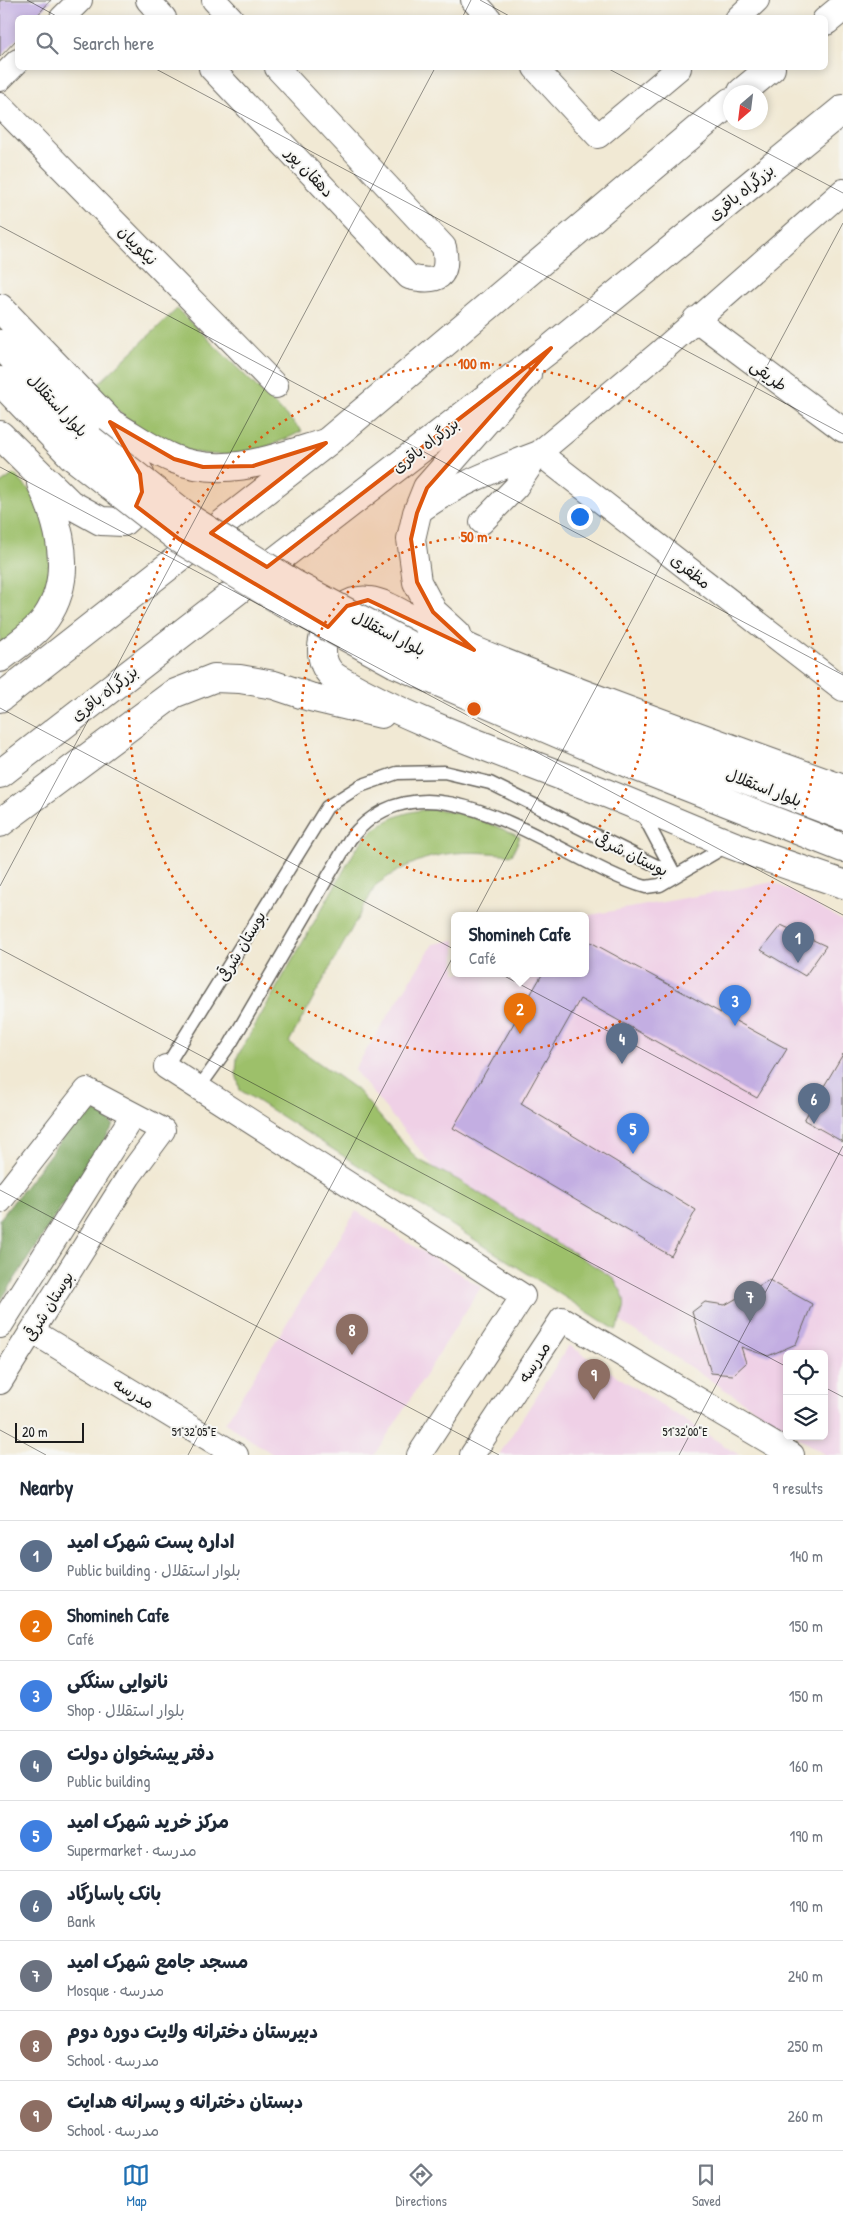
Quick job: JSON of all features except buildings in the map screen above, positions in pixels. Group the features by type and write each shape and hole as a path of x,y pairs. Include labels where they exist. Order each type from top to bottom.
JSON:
{"main road":[{"path":"828,20 843,7"},
{"path":"750,85 769,70"},
{"path":"0,698 326,443 723,108"},
{"name":"بزرگراه باقری","path":"0,774 551,348 843,109"},
{"path":"0,308 91,439 140,474 142,492 134,512 123,522 101,521 70,504 0,436"},
{"name":"بلوار استقلال","path":"0,344 91,439"},
{"path":"474,650 433,612 417,582 411,539 417,513 427,488 551,348"},
{"name":"بلوار استقلال","path":"0,381 91,439 192,520 403,655 627,763 843,848"},
{"path":"91,439 203,468 253,466 326,443"},
{"path":"0,658 33,632 46,618 57,595 63,566 60,532 53,509 36,471"},
{"path":"843,789 474,650 387,606 368,600 346,606 330,621 323,637 323,658 331,675 373,700 430,725 637,805 730,844 843,884"},
{"name":"بلوار استقلال","path":"403,655 643,741 843,816"},
{"path":"0,823 168,698 193,685 214,678 240,679 274,685 310,697 430,725"}],"street":[{"path":"65,15 80,0"},
{"path":"148,0 161,15"},
{"path":"214,0 227,15"},
{"path":"473,0 486,15"},
{"path":"0,79 15,64"},
{"name":"دهقان پور","path":"213,70 409,277 423,280 439,278 445,271 447,263 444,247 279,70"},
{"path":"537,70 598,136 677,70"},
{"name":"نیکوییان","path":"0,105 276,386"},
{"path":"482,522 516,487 540,453 658,354 843,192"},
{"name":"طریقی","path":"695,320 843,430"},
{"path":"417,513 436,499 477,477 540,453"},
{"name":"مظفری","path":"540,453 843,689"},
{"path":"166,1067 523,1296 419,1455"},
{"path":"0,1201 87,1090 133,1115"},
{"name":"بوستان شرقی","path":"0,1326 133,1115 163,1130 129,1176 0,1382"},
{"name":"مدرسه","path":"472,1455 562,1319 792,1455"},
{"name":"مدرسه","path":"32,1331 236,1455"}],"lane":[{"name":"بوستان شرقی","path":"166,1067 327,807 360,786 396,773 444,772 490,783 675,875 660,885 646,887 476,808 441,801 399,806 375,816 361,825 350,839 231,1043 198,1089"},
{"path":"637,805 675,875 730,844"}],"highlighted area":[{"path":"551,348 427,488 417,513 411,539 417,582 433,612 474,650 368,600 347,606 328,627 179,539 136,506 142,492 140,474 110,422 174,459 203,467 253,466 326,443 211,533 267,567"}],"shaded area":[{"path":"774,882 843,921 843,1455 825,1455 802,1440 828,1440 828,1350 783,1350 783,1427 492,1238 354,1070 433,944 451,941 451,977 589,977 589,915"},
{"path":"356,1211 481,1287 375,1455 274,1455 225,1423"},
{"path":"569,1345 739,1455 499,1455"}],"green space":[{"path":"177,309 302,431 279,442 257,449 236,454 215,455 194,452 174,446 153,436 122,414 95,387"},
{"path":"14,474 35,496 52,527 47,599 0,651 0,484"},
{"path":"432,809 467,815 520,837 512,855 473,852 440,855 409,865 376,885 289,1042 356,1089 417,1159 460,1181 612,1277 621,1291 624,1302 623,1314 616,1330 240,1090 236,1073 237,1057 356,849 371,832 389,820 409,812"},
{"path":"98,1112 114,1125 0,1302 0,1219 81,1114"}],"place":[{"name":"اداره پست شهرک امید","path":"798,963"},
{"name":"نانوایی سنگکی","path":"735,1026"},
{"name":"Shomineh Cafe","path":"520,1034"},
{"name":"دفتر پیشخوان دولت","path":"622,1064"},
{"name":"بانک پاسارگاد","path":"814,1124"},
{"name":"مرکز خرید شهرک امید","path":"633,1154"},
{"name":"مسجد جامع شهرک امید","path":"750,1322"},
{"name":"دبیرستان دخترانه ولایت دوره دوم","path":"352,1355"},
{"name":"دبستان دخترانه و پسرانه هدایت","path":"594,1400"}]}
